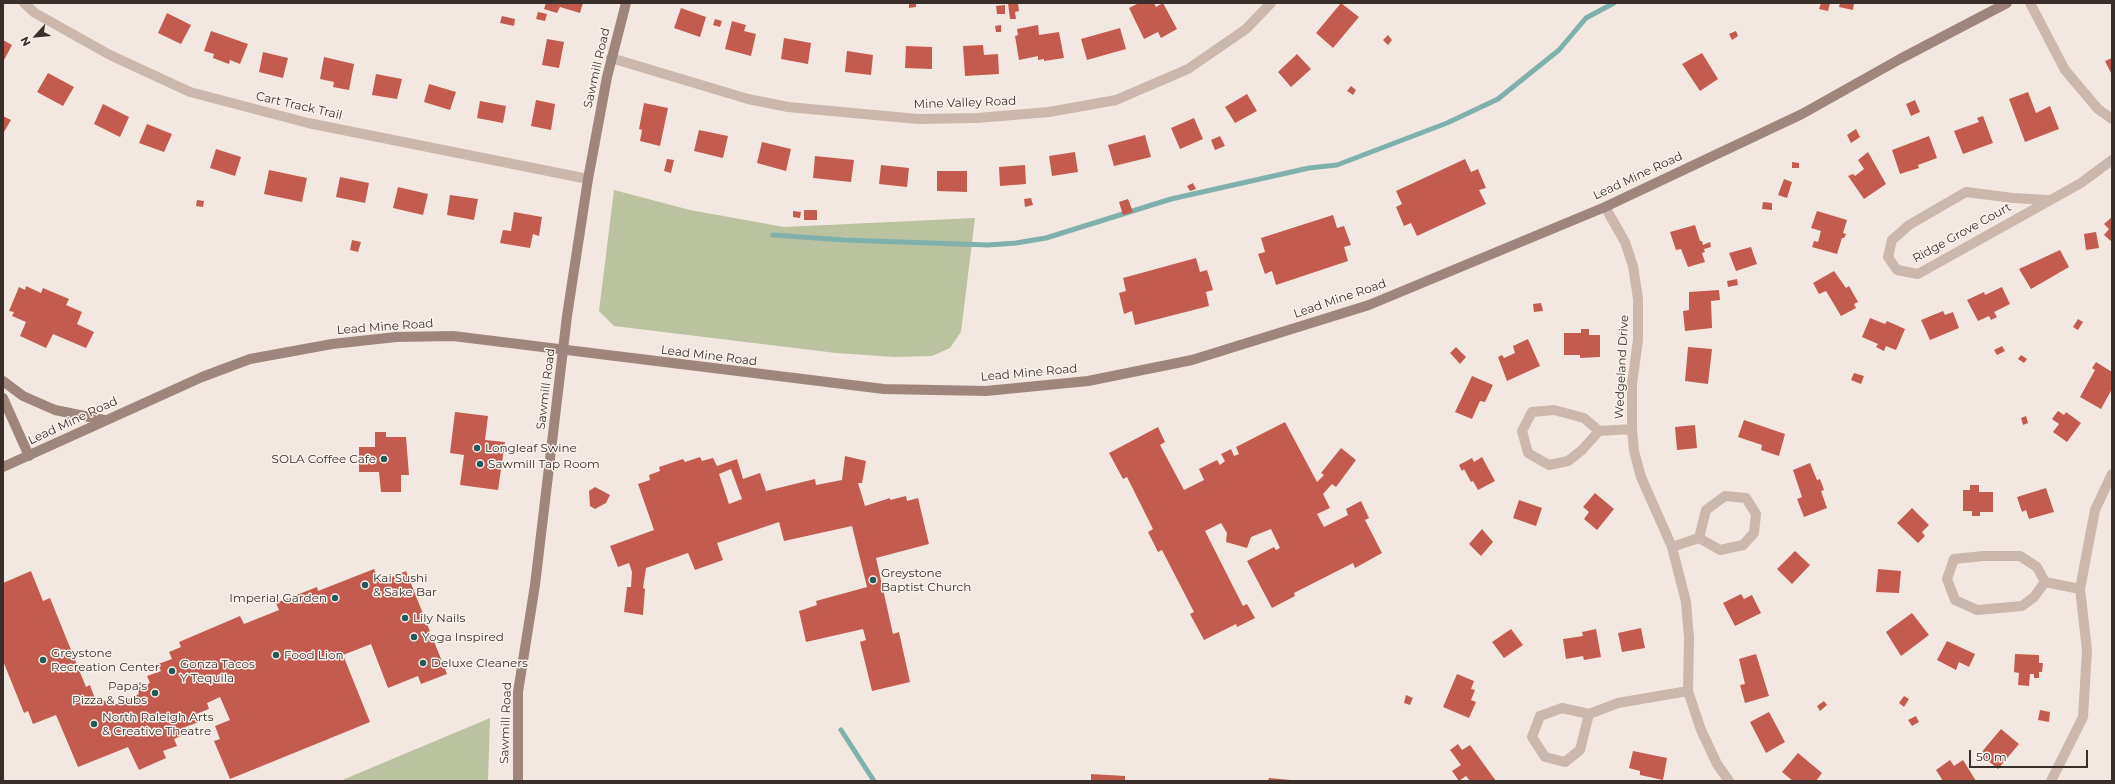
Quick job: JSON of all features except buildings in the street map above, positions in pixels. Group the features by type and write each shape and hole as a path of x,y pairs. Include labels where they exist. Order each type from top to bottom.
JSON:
{"main road":[{"name":"Sawmill Road","path":"518,781 518,692 535,584 564,349 588,179 611,58 626,3"},
{"name":"Lead Mine Road","path":"3,467 104,420 202,377 250,359 332,344 396,337 453,336 884,389 986,391 1088,381 1192,360 1369,305 1605,207 1802,114 2007,3"},
{"path":"3,381 23,396 55,410 104,420"},
{"path":"3,398 29,456"}],"street":[{"name":"Cart Track Trail","path":"24,3 35,13 110,55 190,92 308,123 588,179"},
{"name":"Mine Valley Road","path":"611,58 748,99 788,107 918,119 978,118 1049,112 1116,100 1188,69 1246,30 1271,3"},
{"path":"2030,3 2065,70 2098,109 2112,120"},
{"name":"Ridge Grove Court","path":"2047,200 2013,198 1966,192 1909,225 1892,240 1888,257 1897,270 1918,274 2047,200 2081,183 2112,160"},
{"name":"Wedgeland Drive","path":"1605,207 1625,242 1633,266 1638,299 1638,340 1632,384 1632,429 1634,451 1641,477 1672,547 1686,602 1689,638 1688,691 1701,730 1717,764 1729,781"},
{"path":"1600,431 1582,450 1568,461 1549,465 1528,454 1522,431 1532,412 1554,410 1584,418 1600,431 1632,429"},
{"path":"2051,781 2083,717 2087,650 2080,589 2096,510 2112,474"},
{"path":"1672,547 1699,538 1720,550 1743,545 1754,533 1756,514 1746,498 1725,496 1706,510 1699,538"},
{"path":"2046,582 2034,597 2022,606 1977,610 1956,600 1947,579 1954,559 1983,556 2020,556 2037,567 2046,582 2080,589"},
{"path":"1589,714 1580,750 1565,762 1545,757 1532,737 1540,716 1562,708 1589,714 1618,703 1688,691"}],"green space":[{"path":"614,190 690,210 784,227 975,218 961,332 950,348 932,356 894,357 836,353 614,326 599,311"},
{"path":"490,718 488,781 340,781"}],"waterway":[{"path":"773,235 844,240 988,245 1016,243 1046,238 1171,199 1309,168 1337,165 1447,123 1498,99 1559,50 1586,18 1614,3"},
{"path":"841,730 874,781"}],"place":[{"name":"Longleaf Swine","path":"477,448"},
{"name":"SOLA Coffee Cafe","path":"384,459"},
{"name":"Sawmill Tap Room","path":"480,464"},
{"name":"Greystone Baptist Church","path":"873,580"},
{"name":"Kai Sushi & Sake Bar","path":"365,585"},
{"name":"Imperial Garden","path":"335,598"},
{"name":"Lily Nails","path":"405,618"},
{"name":"Yoga Inspired","path":"414,637"},
{"name":"Food Lion","path":"276,655"},
{"name":"Greystone Recreation Center","path":"43,660"},
{"name":"Deluxe Cleaners","path":"423,663"},
{"name":"Gonza Tacos Y Tequila","path":"172,671"},
{"name":"Papa's Pizza & Subs","path":"155,693"},
{"name":"North Raleigh Arts & Creative Theatre","path":"94,724"}]}
